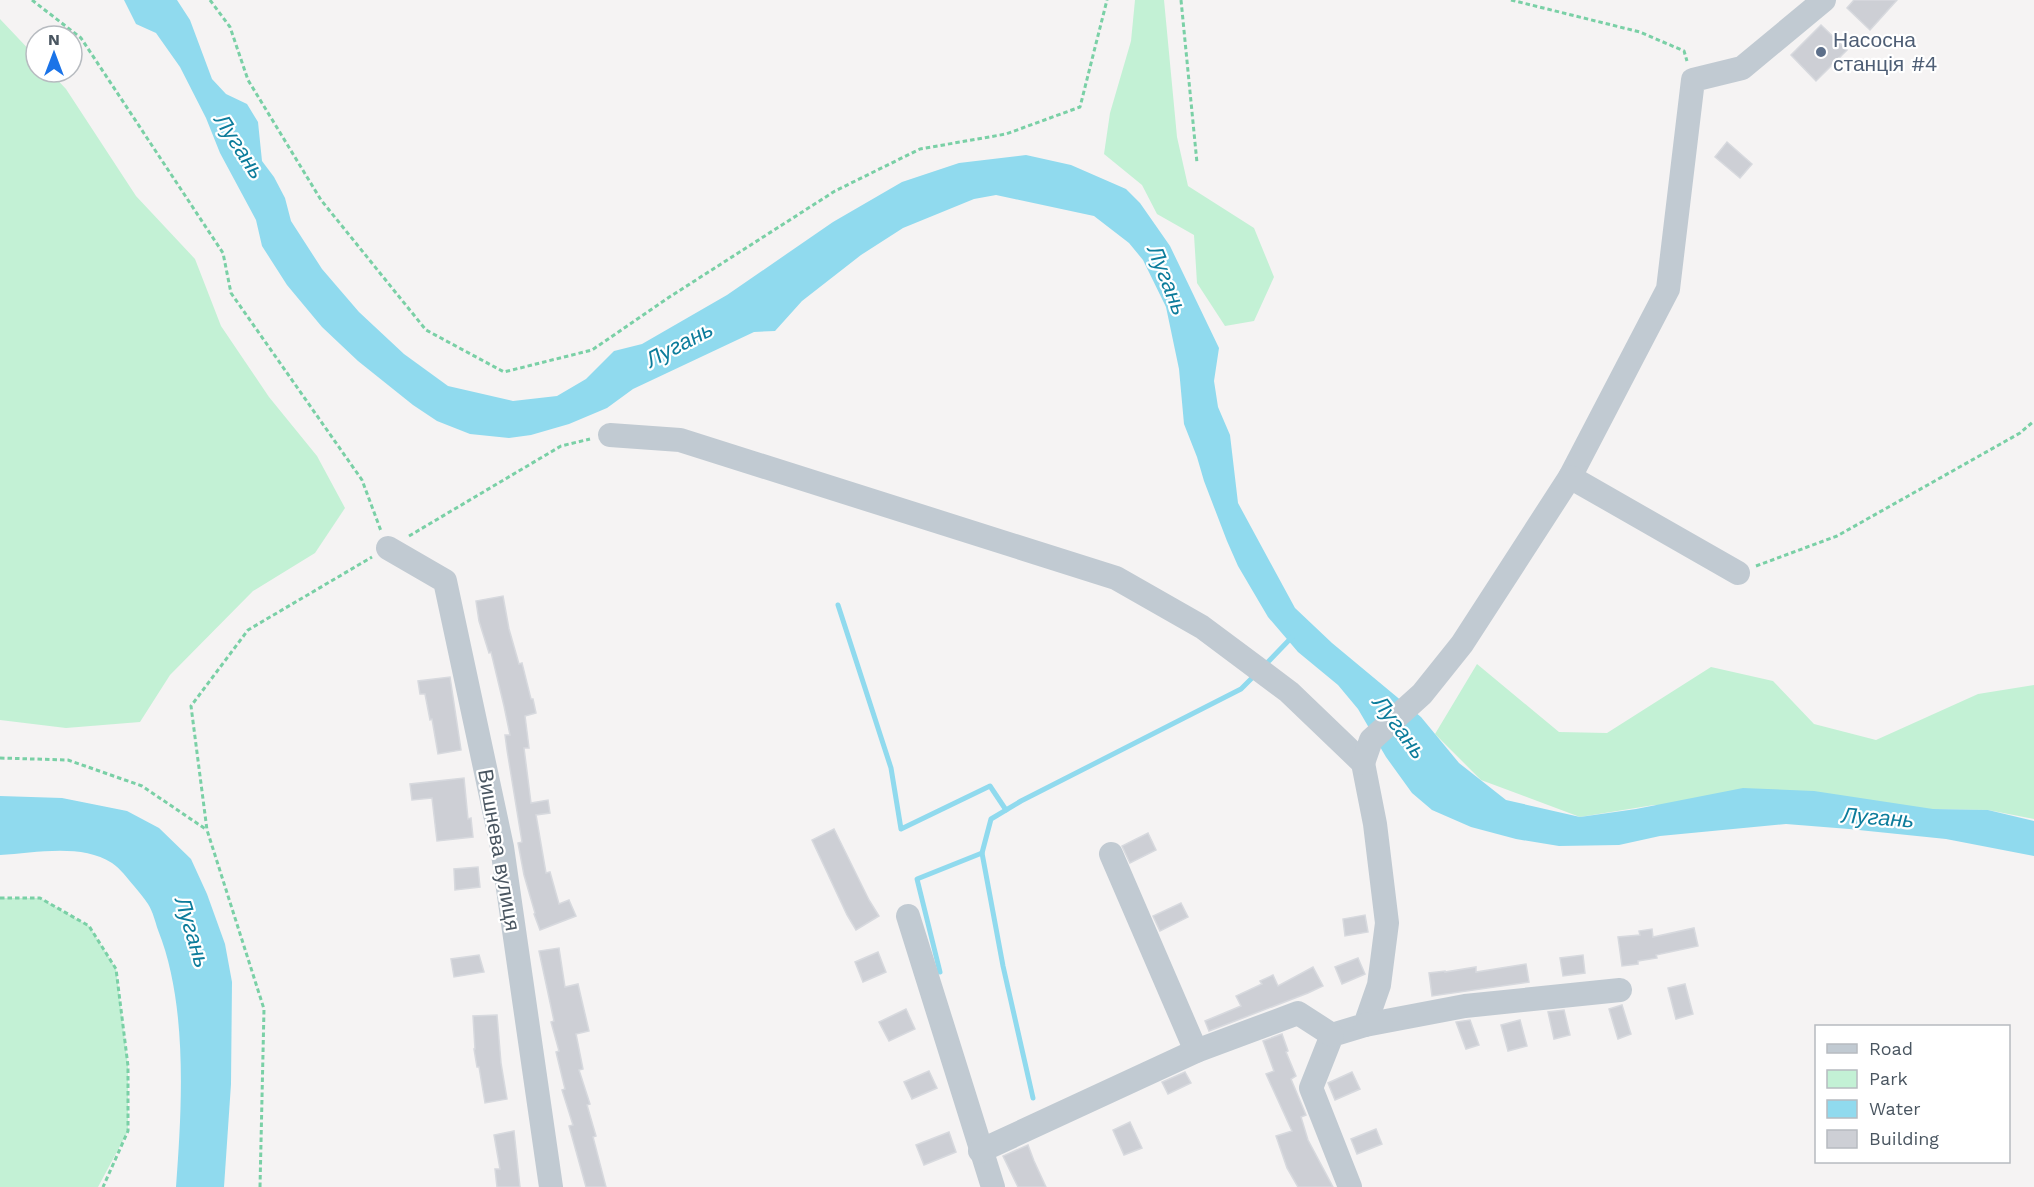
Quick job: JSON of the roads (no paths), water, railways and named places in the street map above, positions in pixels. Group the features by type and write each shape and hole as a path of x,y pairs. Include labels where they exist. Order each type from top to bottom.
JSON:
{"street":[{"path":"1365,1025 1379,985 1387,923 1376,824 1364,764 1371,740 1422,694 1462,644 1570,477 1668,289 1693,80 1742,68 1824,0"},
{"path":"610,435 680,440 1116,578 1202,627 1289,692 1364,764"},
{"path":"1570,477 1738,573"},
{"name":"Вишнева вулиця","path":"388,548 445,582 502,847 551,1187"},
{"path":"1111,854 1196,1051"},
{"path":"908,916 993,1187"},
{"path":"980,1151 1196,1051 1298,1013 1332,1035 1365,1025 1465,1006 1620,990"},
{"path":"1332,1035 1311,1088 1350,1187"}],"water":[{"name":"Лугань","path":"124,0 177,0 190,20 212,79 226,94 247,104 258,122 262,161 285,198 291,221 322,269 359,312 404,354 448,386 513,401 557,396 586,379 614,351 642,344 727,295 833,222 902,182 959,163 1026,155 1071,165 1126,189 1140,203 1170,246 1219,348 1214,381 1218,407 1230,435 1238,503 1295,608 1332,643 1421,717 1459,763 1506,800 1580,817 1636,809 1743,788 1814,791 1933,809 1988,810 2034,821 2034,856 1946,839 1786,824 1660,836 1619,845 1559,846 1516,839 1471,827 1432,810 1412,793 1386,757 1358,709 1338,685 1298,652 1268,617 1238,566 1184,424 1179,369 1166,307 1143,260 1129,243 1094,216 996,195 974,199 903,228 861,255 802,301 775,331 754,332 633,389 607,408 569,424 531,435 509,438 470,434 437,421 358,361 322,327 287,285 262,246 256,220 220,153 206,118 180,67 156,33 136,24"},
{"name":"Лугань","path":"0,796 62,798 127,811 159,828 191,859 207,894 225,944 232,982 231,1084 224,1187 176,1187 181,1090 178,1023 168,959 148,904 118,868 100,857 72,851 0,855"}],"waterway":[{"path":"838,605 891,768 901,829 990,786 1006,810"},
{"path":"1265,665 1292,637"},
{"path":"1033,1098 1003,966 982,853 991,819 1021,801 1241,689 1256,674"},
{"path":"940,972 917,879 982,853"}],"place":[{"name":"Насосна станція #4","path":"1821,52"}]}
